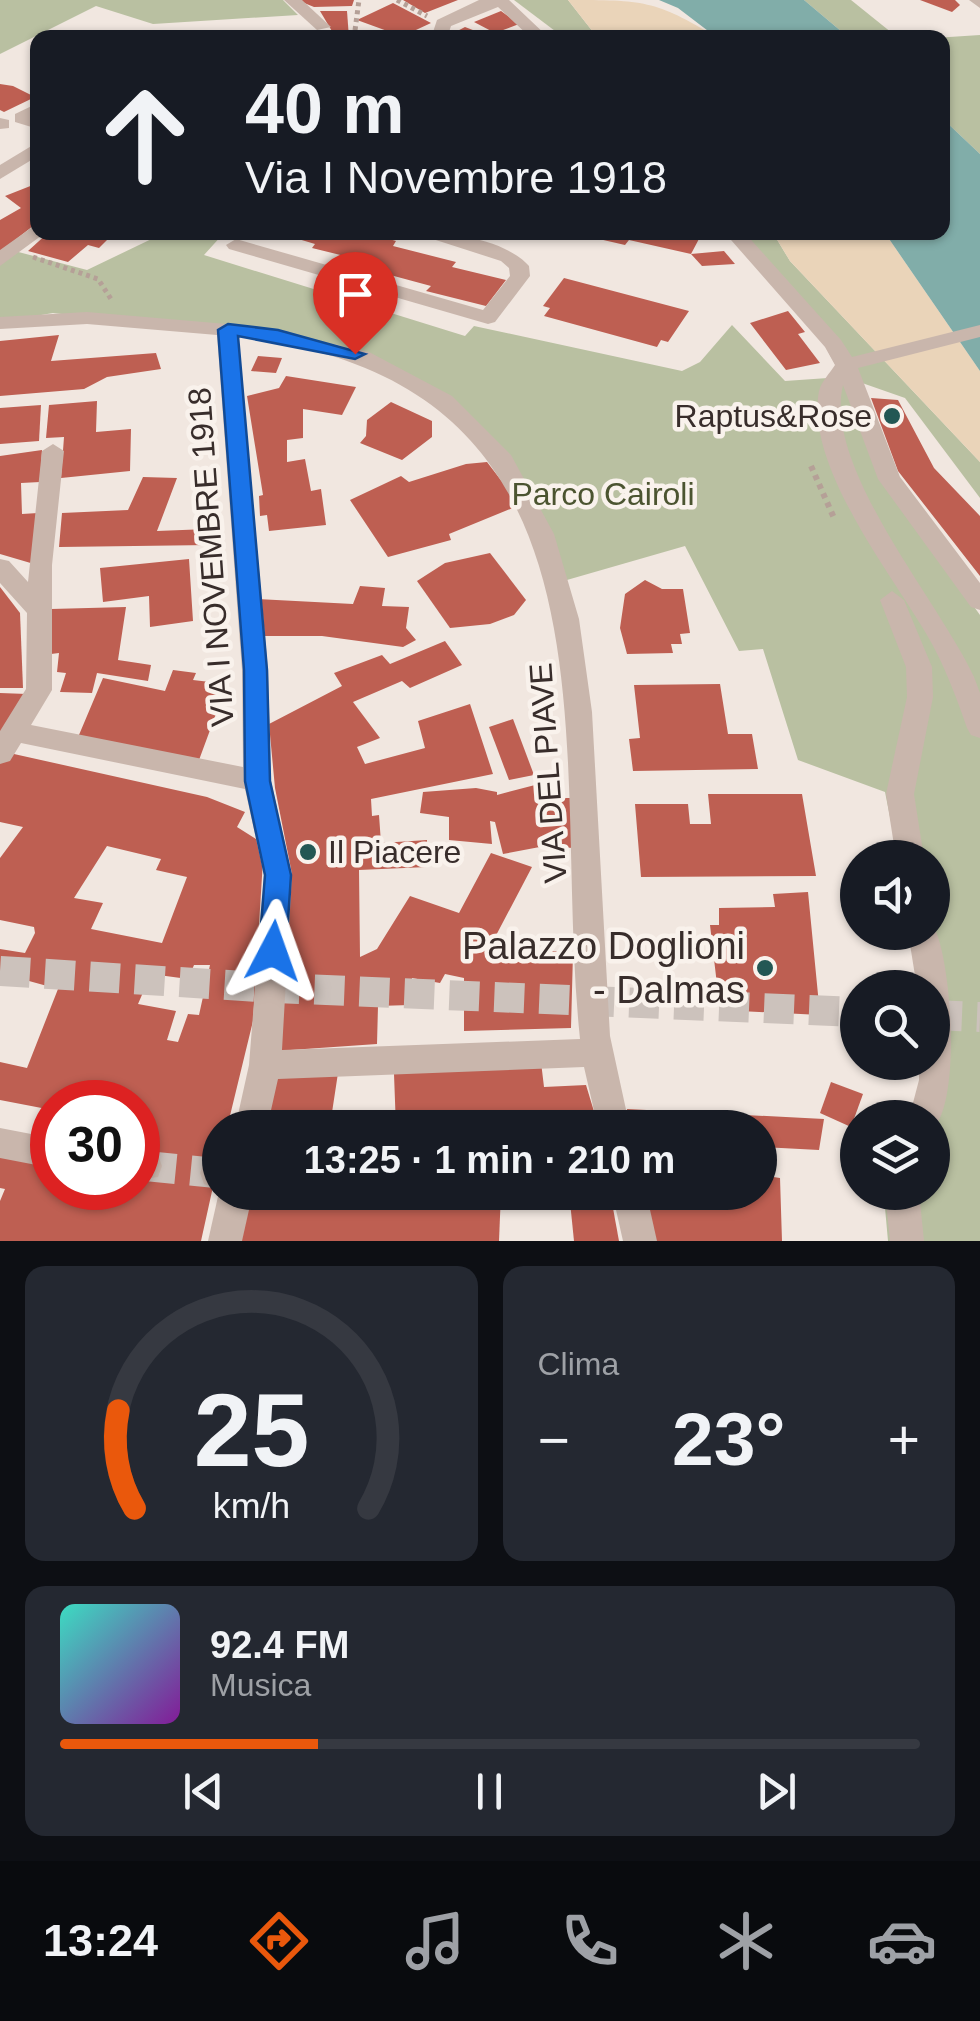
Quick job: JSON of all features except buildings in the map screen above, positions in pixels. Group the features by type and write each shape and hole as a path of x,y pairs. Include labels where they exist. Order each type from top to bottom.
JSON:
{"street":[{"path":"292,0 323,27"},
{"path":"442,30 488,2 502,2 533,30"},
{"path":"0,173 30,152"},
{"path":"5,255 30,235"},
{"path":"236,245 488,318 520,276 520,266 508,256 449,240"},
{"path":"740,240 851,363 889,479 980,600"},
{"name":"VIA DEL PIAVE","path":"0,323 27,319 228,330 320,344 421,383 452,404 498,452 532,507 555,563 581,694 597,1052 610,1110"},
{"name":"VIA I NOVEMBRE 1918","path":"228,330 255,670 257,781 278,875 265,1065 255,1110"},
{"path":"980,331 851,363 832,378 827,397 840,449 867,523 937,630 964,682 980,728"},
{"path":"54,450 40,565 40,690 8,743 257,781"},
{"path":"0,568 38,609"},
{"path":"892,600 919,667 920,697 900,794 907,840"},
{"path":"265,1065 597,1052"},
{"path":"0,1143 30,1149"},
{"path":"224,1210 225,1241"},
{"path":"633,1210 640,1241"},
{"path":"904,1210 907,1241"}],"path":[{"path":"355,30 358,0"},
{"path":"396,0 439,30"},
{"path":"5,255 98,278 113,304"}],"green space":[{"path":"0,0 283,0 298,15 153,24 96,6 48,30 30,30 30,39 0,54"},
{"path":"514,0 568,0 592,30 554,30"},
{"path":"804,0 851,0 888,30 840,30"},
{"path":"980,35 980,154 950,126 950,37"},
{"name":"Parco Cairoli","path":"149,240 218,240 204,255 465,336 474,326 682,371 700,362 732,325 785,381 842,377 818,333 743,240 777,240 790,261 980,462 980,498 905,398 845,377 895,497 980,615 980,1241 888,1241 885,1210 950,1210 950,1100 932,1100 932,1080 950,1080 950,970 932,970 932,950 950,950 950,840 895,840 885,792 798,760 763,649 739,651 685,546 553,584 523,478 454,399 338,345 53,313 0,322 0,256 7,249 87,270"}],"sand":[{"path":"568,0 647,5 703,30 592,30"},
{"path":"777,240 890,240 980,371 980,462 790,261"}],"water":[{"path":"659,0 804,0 840,30 707,30 678,8"},
{"path":"950,126 980,154 980,371 890,240 950,240"}],"tunnel":[{"path":"0,971 276,988 840,1011"},
{"path":"950,1016 980,1017"},
{"path":"160,1167 202,1172"}],"place":[{"name":"Raptus&Rose","path":"892,416"},
{"name":"Il Piacere","path":"308,852"},
{"name":"Palazzo Doglioni - Dalmas","path":"765,968"}],"route":[{"path":"273,951 278,875 257,781 255,670 228,330 278,335 355,354"}]}
